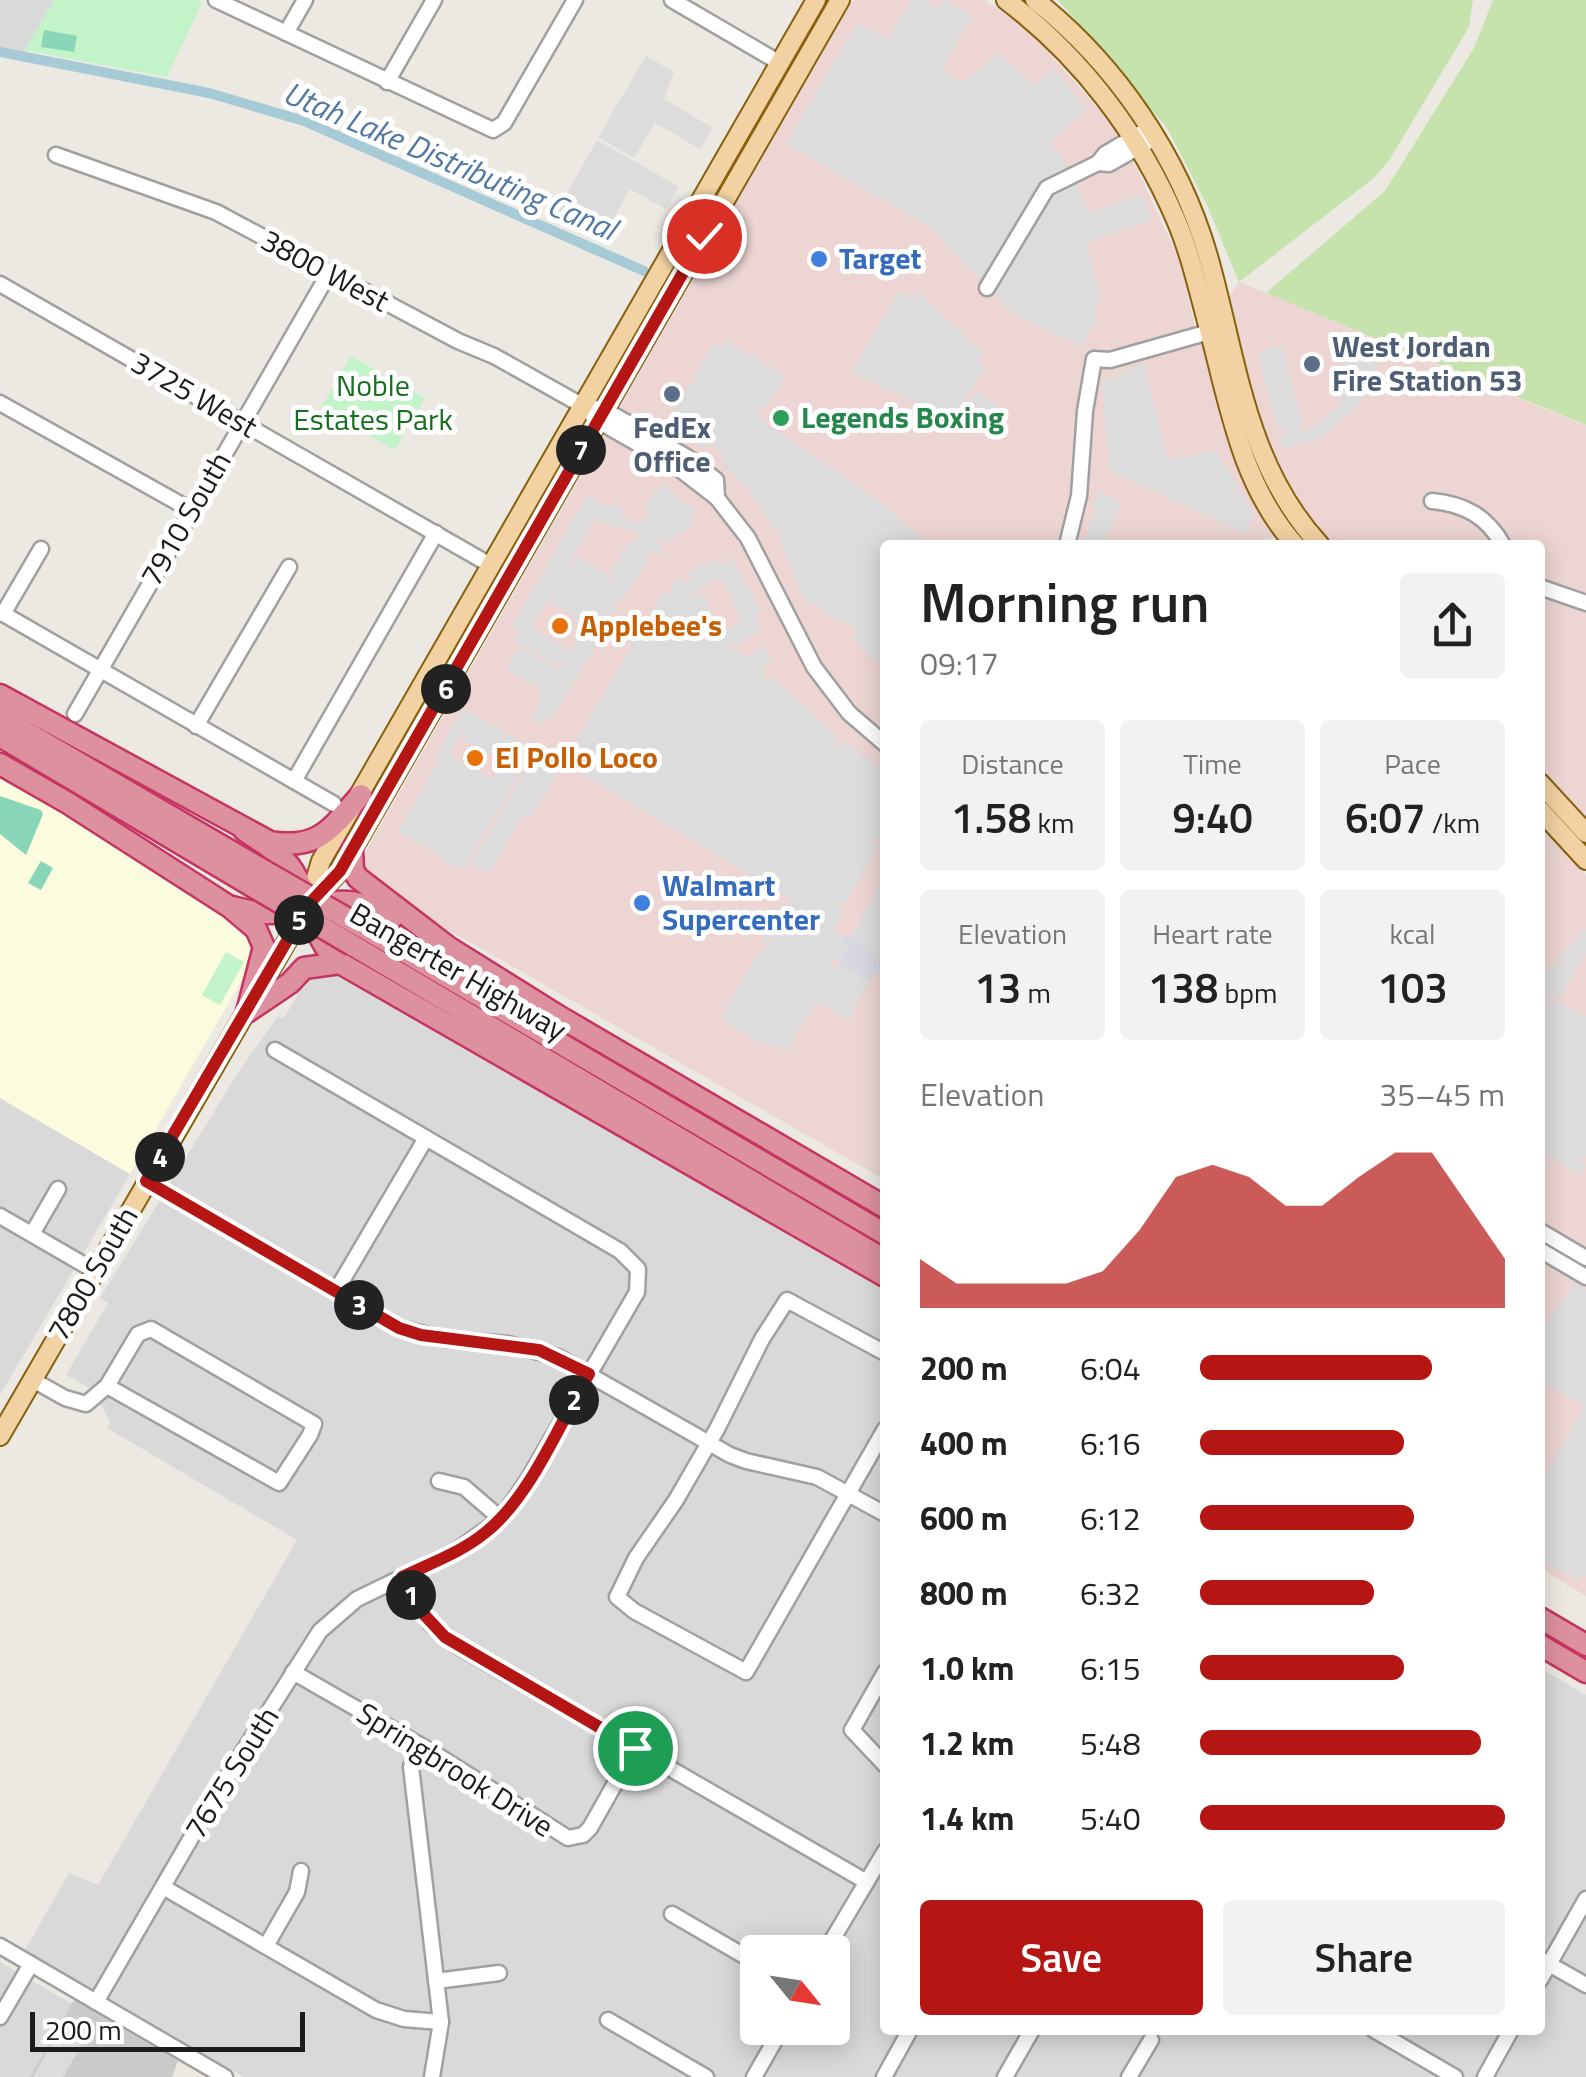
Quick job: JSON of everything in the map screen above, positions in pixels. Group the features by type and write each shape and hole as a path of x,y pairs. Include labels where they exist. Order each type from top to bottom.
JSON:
{"highway":[{"path":"0,695 270,842 294,846 325,835 361,795"},
{"name":"Bangerter Highway","path":"0,717 256,878 352,945 880,1257"},
{"name":"Bangerter Highway","path":"0,736 256,878"},
{"path":"0,764 230,907 256,930 264,947 246,1012"},
{"path":"244,830 286,861 296,874 320,941 352,945 880,1273"},
{"path":"352,850 353,870 358,878 448,947"},
{"path":"230,907 271,914 308,905 359,902 448,947 880,1204"},
{"path":"246,1012 304,968 352,945"},
{"name":"Bangerter Highway","path":"352,945 880,1231"},
{"path":"1545,1610 1586,1633"},
{"path":"1545,1621 1586,1645"},
{"path":"1545,1648 1586,1672"}],"main road":[{"name":"7800 South","path":"0,1436 308,905 322,861 816,0"},
{"name":"7800 South","path":"308,905 340,871 840,0"},
{"path":"1006,0 1080,65 1135,144 1176,218 1268,472 1291,511 1316,540"},
{"path":"1034,0 1091,53 1130,97 1181,186 1208,255 1216,330 1243,457 1266,506 1292,540"},
{"path":"676,284 676,261 697,225 699,217 695,213"},
{"path":"1545,788 1586,833"},
{"path":"1545,815 1586,860"}],"street":[{"path":"216,0 493,130 504,123 575,0"},
{"path":"286,33 306,0"},
{"path":"387,82 434,0"},
{"path":"672,0 780,63"},
{"path":"987,288 1043,192 1098,163 1105,154 1153,133"},
{"name":"3800 West","path":"56,155 216,212 602,415 674,464 718,498 748,538 814,667 850,713 880,740"},
{"name":"7910 South","path":"75,714 329,273"},
{"name":"3725 West","path":"0,284 492,566"},
{"path":"1068,540 1079,496 1084,412 1094,359 1110,360 1216,330"},
{"path":"0,402 190,510"},
{"path":"1432,501 1472,511 1499,540"},
{"path":"294,781 436,533"},
{"path":"40,549 2,613 334,804"},
{"path":"196,726 289,567"},
{"path":"1545,589 1586,603"},
{"path":"275,1050 426,1138 336,1292"},
{"name":"7675 South","path":"96,2002 313,1641 357,1598 456,1551 501,1519 530,1478 637,1292 638,1269 620,1251 426,1138"},
{"path":"146,1181 399,1328 421,1335 539,1350 746,1462 817,1477 880,1511"},
{"path":"32,1234 58,1189"},
{"path":"0,1216 95,1270"},
{"path":"1545,1234 1585,1254 1572,1268"},
{"path":"1545,1253 1586,1277"},
{"path":"880,1350 787,1300 762,1339 736,1396 676,1500 636,1558 617,1597 650,1620 746,1672 880,1437"},
{"path":"33,1380 78,1404 93,1401 107,1386 134,1338 151,1330 314,1424 279,1483 107,1386"},
{"path":"439,1481 464,1487 501,1519"},
{"path":"402,1577 418,1608 445,1637 866,1881"},
{"name":"Springbrook Drive","path":"293,1672 418,1744 562,1837 583,1836 590,1828 635,1748"},
{"path":"880,1681 852,1730 880,1760"},
{"path":"418,1744 412,1766 441,2022 432,2077"},
{"path":"834,1935 880,1860"},
{"path":"266,1946 297,1892 301,1871"},
{"path":"163,1887 376,2010 404,2019 441,2022"},
{"path":"1545,1960 1586,1899"},
{"path":"672,1914 740,1954"},
{"path":"0,1946 225,2077"},
{"path":"1545,1963 1586,1985"},
{"path":"0,2017 31,1964"},
{"path":"436,1981 499,1973"},
{"path":"608,2020 706,2077"},
{"path":"884,2077 907,2035"},
{"path":"1006,2077 1029,2035"},
{"path":"1383,2035 1455,2077"},
{"path":"1484,2077 1508,2035"},
{"path":"1129,2077 1151,2040"},
{"path":"754,2077 772,2045"}],"shaded area":[{"path":"0,0 54,0 23,55 0,50"},
{"path":"853,0 984,0 1023,24 1121,134 1182,266 1198,343 1239,282 1586,426 1586,820 1545,775 1545,540 1327,540 1315,527 1262,540 880,540 880,1177 386,894 358,865"},
{"path":"911,0 924,0 938,8 944,0 972,16 942,70 964,82 999,53 1035,86 1053,68 1087,110 1050,142 1067,165 1089,213 1143,194 1152,220 1086,243 1099,290 1095,323 1082,346 1011,313 930,227 786,144 857,23 888,39"},
{"path":"646,56 674,72 664,99 713,128 700,149 655,123 634,158 598,137"},
{"path":"597,140 679,187 666,209 630,189 602,237 557,211"},
{"path":"899,291 910,297 918,292 983,353 978,361 985,368 970,393 963,392 971,400 977,392 995,403 984,435 851,372"},
{"path":"1346,332 1367,342 1365,348 1378,352 1371,393 1364,392 1360,404 1322,437 1283,450 1279,438 1285,435 1285,429 1278,430 1258,353 1274,345 1276,349 1282,347 1303,425 1296,429 1301,432 1315,426 1342,403 1336,400 1341,367 1348,366 1335,359"},
{"path":"725,340 764,363 762,369 766,370 768,364 786,377 765,408 758,405 760,419 885,505 923,540 880,540 880,658 875,661 852,637 856,630 842,621 835,622 814,602 806,604 778,534 783,530 776,531 749,491 752,484 747,488 722,464 726,459 711,444 705,449 673,431 676,423 669,419 690,382 696,386 698,383 693,378 713,343 720,347"},
{"path":"1143,363 1168,460 1217,451 1254,514 1245,534 1109,470 1102,382"},
{"path":"663,482 679,499 696,509 689,529 667,544 663,543 664,537 659,539 662,547 653,555 645,555 649,561 621,601 615,599 619,604 612,615 605,615 611,620 551,720 545,717 540,724 530,719 542,690 506,670 519,646 558,669 555,676 563,663 560,660 557,665 515,641 519,633 512,626 587,495 609,508 613,504 625,511 622,517 639,525 651,512 645,508 655,488 661,491","holes":["595,518 615,528 622,525 635,532 641,541 635,538 628,545 609,572 615,576 608,583 610,576 577,557 574,564 571,561","553,597 550,603 583,622 586,616 589,619 571,651 532,628"]},
{"path":"1100,491 1122,503 1105,540 1084,540 1098,512 1092,508"},
{"path":"732,556 760,609 755,617 761,631 735,645 728,641 727,644 745,658 764,647 772,660 762,670 766,681 773,677 838,738 833,745 838,746 842,740 880,768 880,840 875,838 873,843 880,844 847,901 836,904 843,911 833,930 846,937 850,946 840,962 834,958 832,966 836,969 839,963 870,981 848,1019 816,1002 789,1048 758,1042 720,1019 767,945 761,941 784,902 790,905 792,900 564,763 570,752 578,754 572,748 663,592 670,595 672,584 681,578 684,582 692,580 687,574 690,571 713,560 726,564","holes":["717,578 722,579 740,618 737,624 720,632 716,629 722,625 701,594 695,598 693,594"]},
{"path":"463,708 515,738 513,744 518,741 533,751 464,869 445,863 441,856 398,832 439,760 436,755","holes":["463,730 461,738 497,759 503,753 492,772 497,778 489,778 452,757 451,750"]},
{"path":"534,756 543,756 560,767 531,817 523,814 490,872 477,869 471,864"},
{"path":"0,778 66,813 234,920 249,937 250,966 130,1174 0,1098"},
{"path":"1545,830 1586,875 1586,1596 1545,1571"},
{"path":"880,886 880,961 850,936 858,924 866,924 859,922"},
{"path":"1583,929 1586,953 1560,998 1554,995 1549,1003 1552,1006 1555,1000 1586,1016 1586,1156 1577,1158 1586,1164 1582,1176 1545,1154 1545,973 1551,963 1559,966 1556,957 1574,943"},
{"path":"850,936 880,961 880,974 876,971 870,981 839,963 849,946 844,939"},
{"path":"339,973 880,1284 880,2035 1545,2035 1545,1671 1586,1695 1586,2077 244,2077 25,1950 69,1873 98,1885 297,1540 107,1428 110,1421 91,1389 66,1375 108,1303 100,1298 237,1074 278,1016 284,1018 308,977"},
{"path":"0,1098 130,1174 0,1395"},
{"path":"1575,1283 1586,1290 1586,1577 1580,1575 1576,1580 1545,1562 1545,1475 1584,1406 1545,1384 1545,1327 1562,1299 1568,1301 1565,1298"},
{"path":"0,1962 72,2004 30,2077 0,2077"},
{"path":"74,2000 178,2061 172,2077 30,2077"},
{"path":"66,2019 89,2032 63,2077 33,2077"}],"green space":[{"path":"54,0 202,3 167,77 25,50"},
{"path":"1058,0 1473,0 1469,27 1390,159 1374,178 1239,282 1207,205 1167,128"},
{"path":"1493,0 1586,0 1586,425 1266,293 1385,191 1474,48"},
{"path":"44,30 77,36 74,52 41,47"},
{"name":"Noble Estates Park","path":"351,356 425,398 395,450 321,408"},
{"path":"0,796 43,814 26,855 0,834"},
{"path":"41,861 53,868 41,890 28,883"},
{"path":"226,952 244,962 220,1005 202,995"}],"waterway":[{"name":"Utah Lake Distributing Canal","path":"0,52 209,93 304,121 644,271"}],"place":[{"name":"Target","path":"819,259"},
{"name":"West Jordan Fire Station 53","path":"1312,364"},
{"name":"FedEx Office","path":"672,394"},
{"name":"Legends Boxing","path":"781,418"},
{"name":"Applebee's","path":"560,626"},
{"name":"El Pollo Loco","path":"475,758"},
{"name":"Walmart Supercenter","path":"642,903"}],"route":[{"path":"635,1748 445,1637 418,1608 402,1577 456,1551 501,1519 530,1478 589,1374 539,1350 445,1339 399,1328 146,1181 308,905 340,871 704,236"}]}
